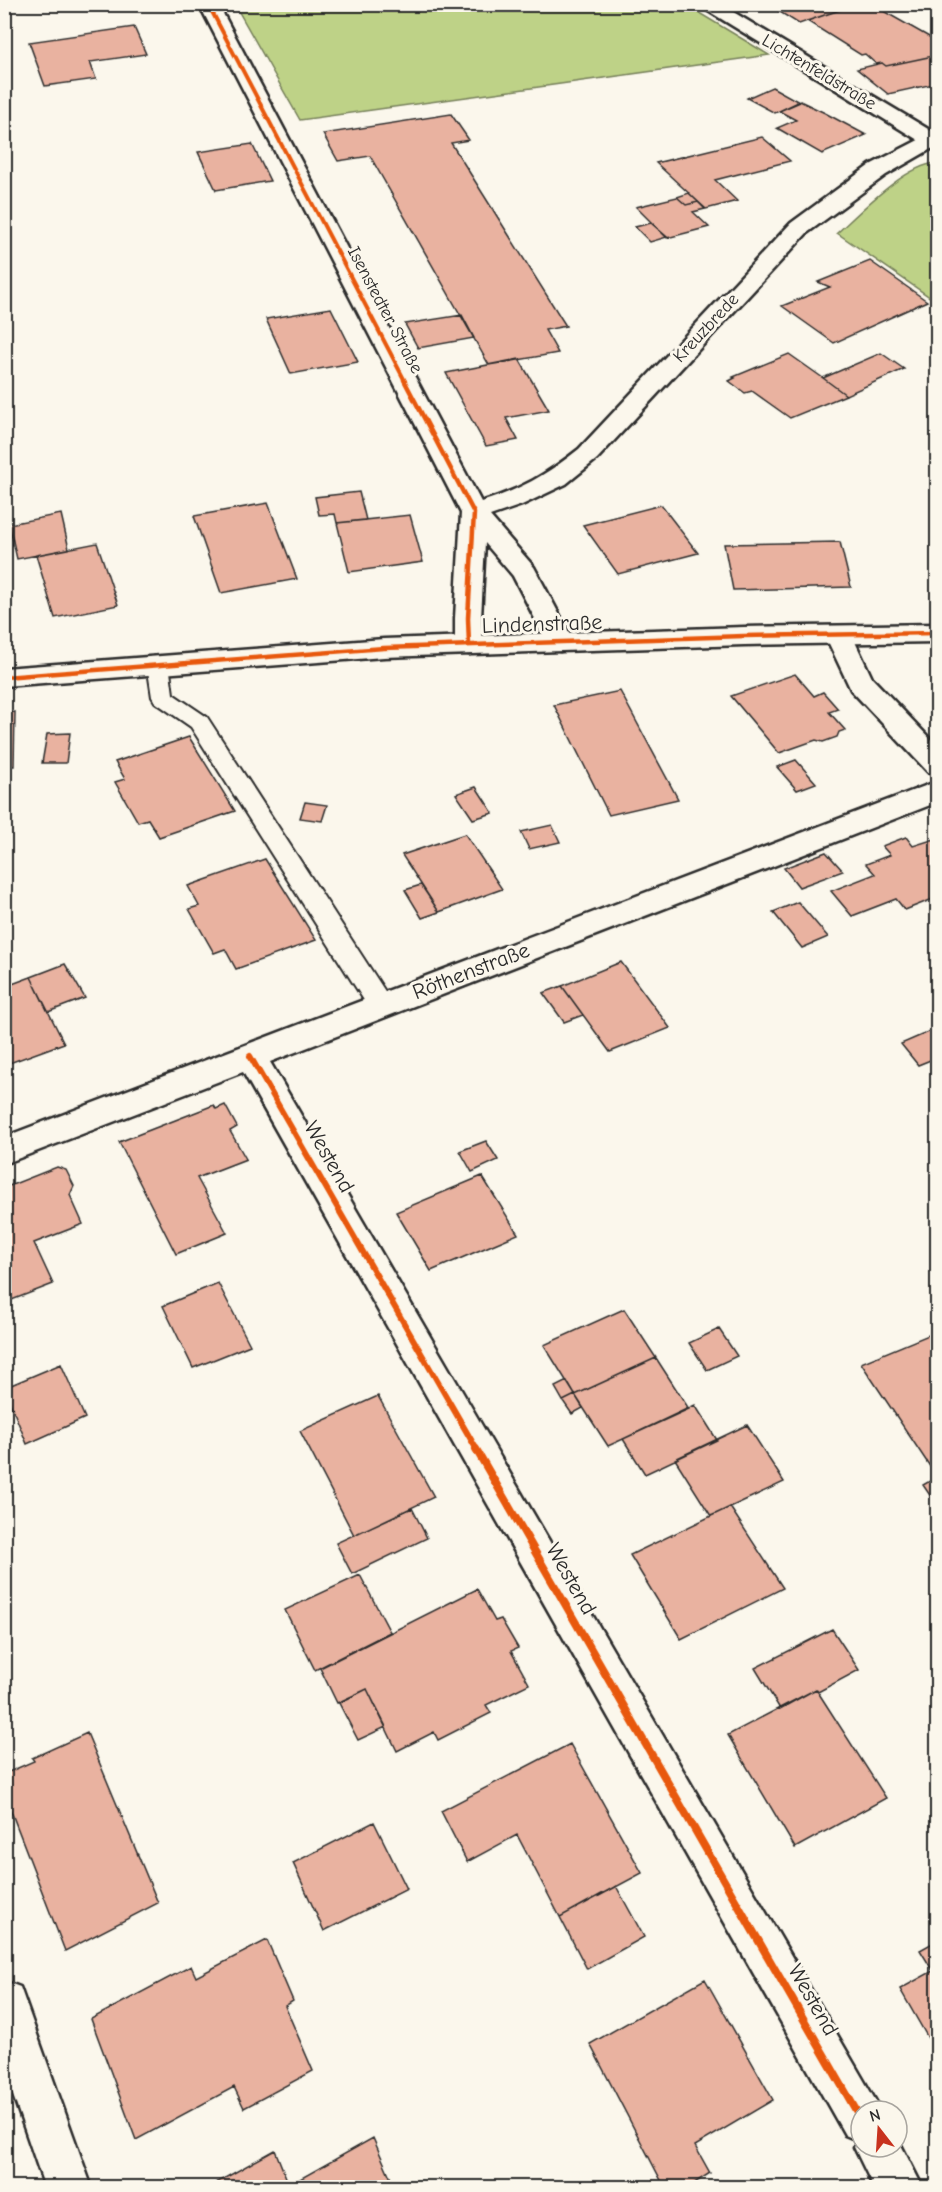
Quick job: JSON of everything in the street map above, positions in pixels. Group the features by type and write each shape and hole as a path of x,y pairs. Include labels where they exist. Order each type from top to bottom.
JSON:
{"street":[{"name":"Isenstedter Straße","path":"208,4 474,513 525,573 560,642"},
{"name":"Lichtenfeldstraße","path":"706,4 935,140"},
{"name":"Kreuzbrede","path":"474,513 513,500 557,479 588,454 799,228 878,170 935,140"},
{"name":"Isenstedter Straße","path":"469,645 474,513"},
{"name":"Lindenstraße","path":"4,677 158,664 469,645 938,633"},
{"path":"839,635 861,683 938,765"},
{"name":"Röthenstraße","path":"4,1151 938,791"},
{"name":"Westend","path":"250,1056 850,2099"},
{"path":"4,2003 69,2187"},
{"path":"884,2159 900,2187"}],"lane":[{"path":"158,664 163,696 199,722 381,1006"}],"green space":[{"path":"235,5 686,5 769,55 300,120"},
{"path":"938,163 937,302 837,233 898,180 924,166"}],"building":[{"path":"767,4 857,4 799,24"},
{"path":"857,4 871,4 938,42 938,55 886,66 882,63 876,64 865,54 861,55 807,21"},
{"path":"134,27 146,54 90,62 96,79 45,86 29,42"},
{"path":"938,55 938,83 888,94 857,69 882,63 886,66"},
{"path":"772,87 800,102 775,113 747,98"},
{"path":"800,101 866,135 822,154 777,128 796,120 779,111"},
{"path":"451,114 469,140 451,143 566,326 545,330 558,353 489,365 370,156 338,161 323,134"},
{"path":"762,137 790,161 715,180 737,201 706,209 656,163"},
{"path":"252,144 270,181 216,190 198,152"},
{"path":"689,193 698,202 686,205 677,197"},
{"path":"677,197 686,205 698,202 705,209 693,212 709,227 667,238 636,207"},
{"path":"651,223 667,237 650,242 635,227"},
{"path":"870,261 927,301 834,343 782,306 830,287 818,282"},
{"path":"331,308 358,362 291,374 266,319"},
{"path":"462,315 474,338 418,348 405,324"},
{"path":"881,353 904,369 846,395 823,378"},
{"path":"789,354 846,395 790,418 752,391 745,393 729,381 735,378 733,377"},
{"path":"519,359 549,410 506,418 518,440 486,446 446,373"},
{"path":"359,492 366,520 337,523 335,514 319,515 315,497"},
{"path":"268,503 297,579 221,593 194,516"},
{"path":"661,505 698,553 618,574 583,525"},
{"path":"61,514 69,549 17,559 9,524"},
{"path":"410,515 423,562 349,572 337,523"},
{"path":"840,542 851,587 733,590 724,544"},
{"path":"97,543 118,605 55,618 36,555"},
{"path":"795,674 814,696 823,692 838,709 829,712 845,730 839,732 837,737 823,742 816,740 779,753 731,696"},
{"path":"620,691 678,799 609,815 554,705"},
{"path":"15,712 14,766 4,766 4,713"},
{"path":"70,733 66,763 42,763 47,734"},
{"path":"189,737 235,811 159,837 148,819 138,822 115,782 125,779 115,762"},
{"path":"796,760 816,783 797,790 777,767"},
{"path":"476,787 493,813 473,819 456,794"},
{"path":"305,802 327,805 322,821 300,818"},
{"path":"552,825 560,842 529,849 521,832"},
{"path":"465,834 502,889 439,912 402,855"},
{"path":"906,837 913,846 938,838 938,897 905,910 896,899 852,916 831,891 875,874 866,864 890,855 882,846"},
{"path":"826,852 843,871 799,887 784,868"},
{"path":"265,859 316,940 236,969 225,949 214,953 189,909 199,906 188,886"},
{"path":"421,885 439,912 422,918 405,890"},
{"path":"798,902 828,937 802,948 773,912"},
{"path":"621,962 670,1028 610,1052 562,986"},
{"path":"65,964 85,998 48,1012 31,977"},
{"path":"31,977 64,1043 4,1065 4,987"},
{"path":"562,986 583,1015 564,1022 543,993"},
{"path":"938,1028 938,1057 918,1065 901,1044"},
{"path":"214,1105 216,1109 225,1105 237,1127 230,1131 246,1159 197,1178 227,1233 176,1254 119,1142"},
{"path":"486,1141 498,1160 472,1172 460,1151"},
{"path":"57,1167 66,1170 74,1186 70,1195 83,1224 34,1243 53,1284 4,1303 4,1188"},
{"path":"482,1176 518,1234 431,1271 396,1212"},
{"path":"218,1283 250,1345 193,1368 163,1306"},
{"path":"624,1309 656,1358 575,1395 544,1345"},
{"path":"719,1329 737,1356 707,1370 689,1343"},
{"path":"938,1331 938,1507 923,1485 937,1477 861,1363"},
{"path":"656,1358 689,1409 608,1446 575,1395"},
{"path":"61,1364 85,1418 27,1444 4,1388"},
{"path":"567,1381 575,1395 563,1401 555,1387"},
{"path":"575,1395 583,1408 572,1414 563,1401"},
{"path":"378,1396 434,1497 354,1535 300,1431"},
{"path":"695,1405 717,1440 645,1474 623,1439"},
{"path":"747,1425 784,1482 711,1516 675,1459"},
{"path":"730,1507 783,1588 681,1639 630,1555"},
{"path":"412,1508 427,1538 352,1574 336,1543"},
{"path":"360,1575 390,1632 315,1670 285,1610"},
{"path":"477,1589 495,1621 501,1619 518,1648 511,1651 529,1684 486,1705 491,1713 438,1740 434,1732 397,1751 367,1689 337,1703 320,1668"},
{"path":"832,1629 859,1670 818,1692 816,1689 780,1709 755,1668"},
{"path":"367,1689 386,1727 358,1740 339,1703"},
{"path":"816,1689 886,1798 795,1848 728,1735"},
{"path":"87,1733 158,1903 65,1951 4,1793 4,1774 34,1761 32,1758"},
{"path":"570,1744 642,1873 560,1917 517,1835 467,1862 441,1811"},
{"path":"374,1822 407,1889 324,1931 293,1863"},
{"path":"616,1886 644,1937 587,1969 560,1917"},
{"path":"267,1940 293,2001 285,2006 313,2071 244,2108 234,2087 136,2140 91,2019 191,1966 196,1977"},
{"path":"938,1940 938,2032 928,2038 900,1989 933,1971 920,1950"},
{"path":"705,1979 773,2100 695,2146 710,2173 687,2188 665,2188 590,2044"},
{"path":"373,2138 395,2188 286,2188 289,2185"},
{"path":"275,2150 289,2185 286,2188 207,2188"}],"cycle path":[{"path":"208,4 474,513 468,618 469,645"},
{"path":"4,677 384,648 744,636 938,633"},
{"path":"250,1056 850,2099"}]}
